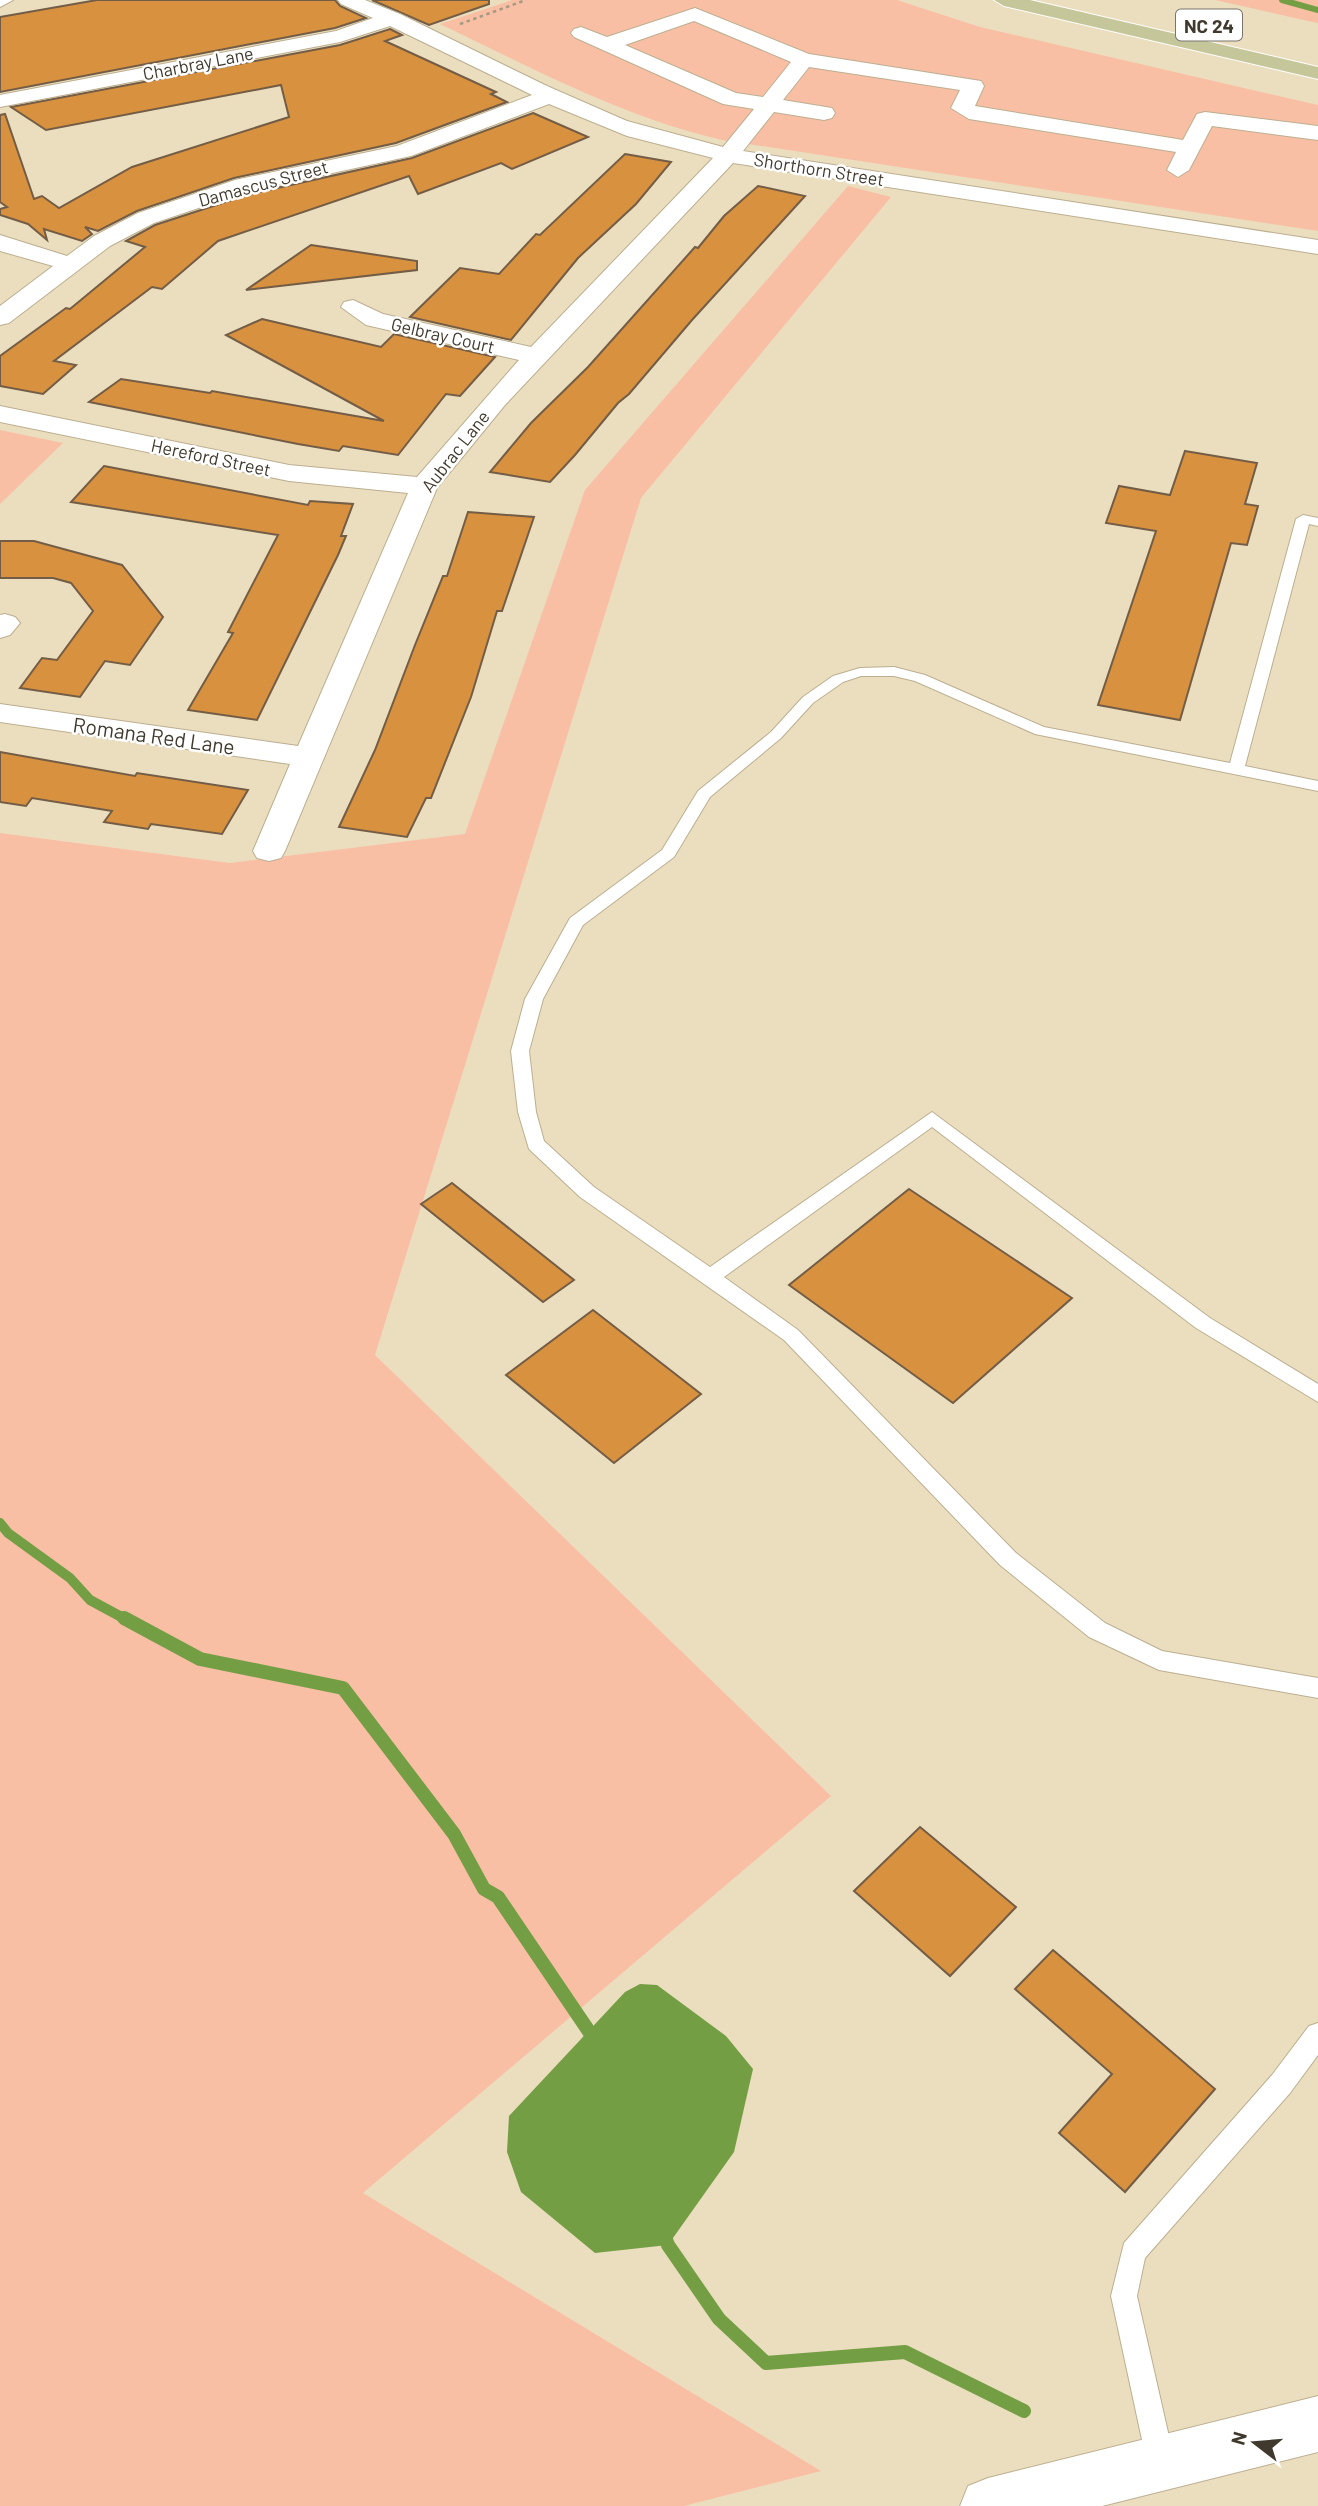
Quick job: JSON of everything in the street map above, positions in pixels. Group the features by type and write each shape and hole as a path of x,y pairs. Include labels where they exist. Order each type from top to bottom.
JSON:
{"main road":[{"name":"NC 24","path":"1004,0 1318,73"}],"street":[{"name":"Shorthorn Street","path":"348,0 393,18 550,96 650,137 727,155 1318,247"},
{"path":"607,44 695,15 804,60 973,86 962,108 969,112 1190,148"},
{"name":"Charbray Lane","path":"0,101 340,36 393,18"},
{"path":"581,33 731,99 824,113"},
{"name":"Aubrac Lane","path":"269,852 424,486 453,448 536,356 727,155 804,60"},
{"name":"Damascus Street","path":"0,318 102,241 156,214 243,186 403,151 550,96"},
{"path":"1178,170 1205,119 1318,133"},
{"path":"0,242 18,250 72,264"},
{"name":"Gelbray Court","path":"353,307 374,320 536,356"},
{"name":"Hereford Street","path":"0,414 289,473 424,486"},
{"name":"Romana Red Lane","path":"0,713 308,757"},
{"path":"988,2506 1318,2424"}],"lane":[{"path":"1236,769 1303,519 1318,522"},
{"path":"1318,786 1040,731 920,678 894,671 860,672 838,679 808,700 776,734 704,794 667,853 576,922 534,999 520,1051 527,1112 536,1143 587,1192 790,1335 1007,1559 1097,1630 1159,1660 1318,1688"},
{"path":"710,1277 932,1118 1203,1323 1318,1394"},
{"path":"1161,2464 1124,2296 1133,2252 1280,2084 1318,2035"}],"path":[{"path":"454,26 526,0"}],"shaded area":[{"path":"512,0 897,0 980,27 1318,105 1318,231 722,140 685,130 578,90 440,24"},
{"path":"1215,0 1318,0 1318,23 1317,23"},
{"path":"848,186 891,197 641,498 375,1355 831,1796 363,2193 821,2471 684,2506 0,2506 0,833 230,863 465,834 585,490"},
{"path":"0,430 63,443 0,504"},
{"path":"640,1984 657,1985 726,2036 753,2069 734,2152 668,2245 595,2253 521,2192 507,2152 509,2116 625,1992"}],"building":[{"path":"97,0 335,0 340,6 366,18 335,28 0,92 0,17"},
{"path":"372,0 489,0 489,4 429,25"},
{"path":"390,29 402,35 385,41 496,92 491,94 507,102 396,143 234,178 137,211 98,231 85,227 92,234 82,241 44,229 47,240 28,224 0,215 0,209 7,207 0,202 0,115 5,114 34,199 42,196 59,208 132,167 289,117 281,85 46,130 11,107 340,45"},
{"path":"533,113 588,137 512,169 501,163 418,194 409,176 218,241 162,289 152,287 54,361 76,365 43,394 0,386 0,356 66,308 70,309 145,247 126,241 155,225 250,194 412,158"},
{"path":"625,154 671,162 636,204 578,258 511,340 410,317 460,268 499,274 536,234 540,235"},
{"path":"758,186 805,196 550,482 490,472 531,423 588,367 724,216"},
{"path":"311,245 417,261 417,270 246,290"},
{"path":"262,319 381,347 394,334 495,357 460,396 446,394 398,455 343,446 339,451 298,444 89,402 121,379 210,393 212,391 384,421 226,335"},
{"path":"1185,451 1257,463 1245,504 1258,506 1247,545 1231,543 1180,720 1098,705 1156,531 1106,523 1119,486 1170,495"},
{"path":"104,466 308,505 310,501 353,504 341,536 346,536 338,555 257,720 188,710 233,633 228,632 278,535 71,502"},
{"path":"468,512 534,517 502,611 497,611 471,697 431,798 426,798 407,837 339,827 375,750 443,576 447,576"},
{"path":"0,541 34,541 122,565 163,617 130,665 105,661 80,697 20,688 42,658 57,660 93,611 71,583 53,578 0,578"},
{"path":"0,752 135,776 137,773 248,790 222,834 151,824 148,829 104,822 112,811 32,798 26,806 0,802"},
{"path":"452,1183 574,1280 543,1302 421,1204"},
{"path":"909,1189 1072,1298 953,1403 789,1285"},
{"path":"593,1310 701,1394 614,1463 506,1375"},
{"path":"920,1827 1016,1907 950,1976 854,1891"},
{"path":"1053,1950 1215,2089 1125,2192 1059,2133 1112,2074 1015,1989"}],"waterway":[{"path":"1282,0 1318,10"},
{"path":"0,1523 8,1533 70,1578 90,1600 127,1620"},
{"path":"124,1618 200,1659 343,1688 454,1834 484,1889 498,1897 590,2033 595,2046"},
{"path":"663,2232 668,2245 719,2319 766,2363 905,2352 1024,2411"}]}
